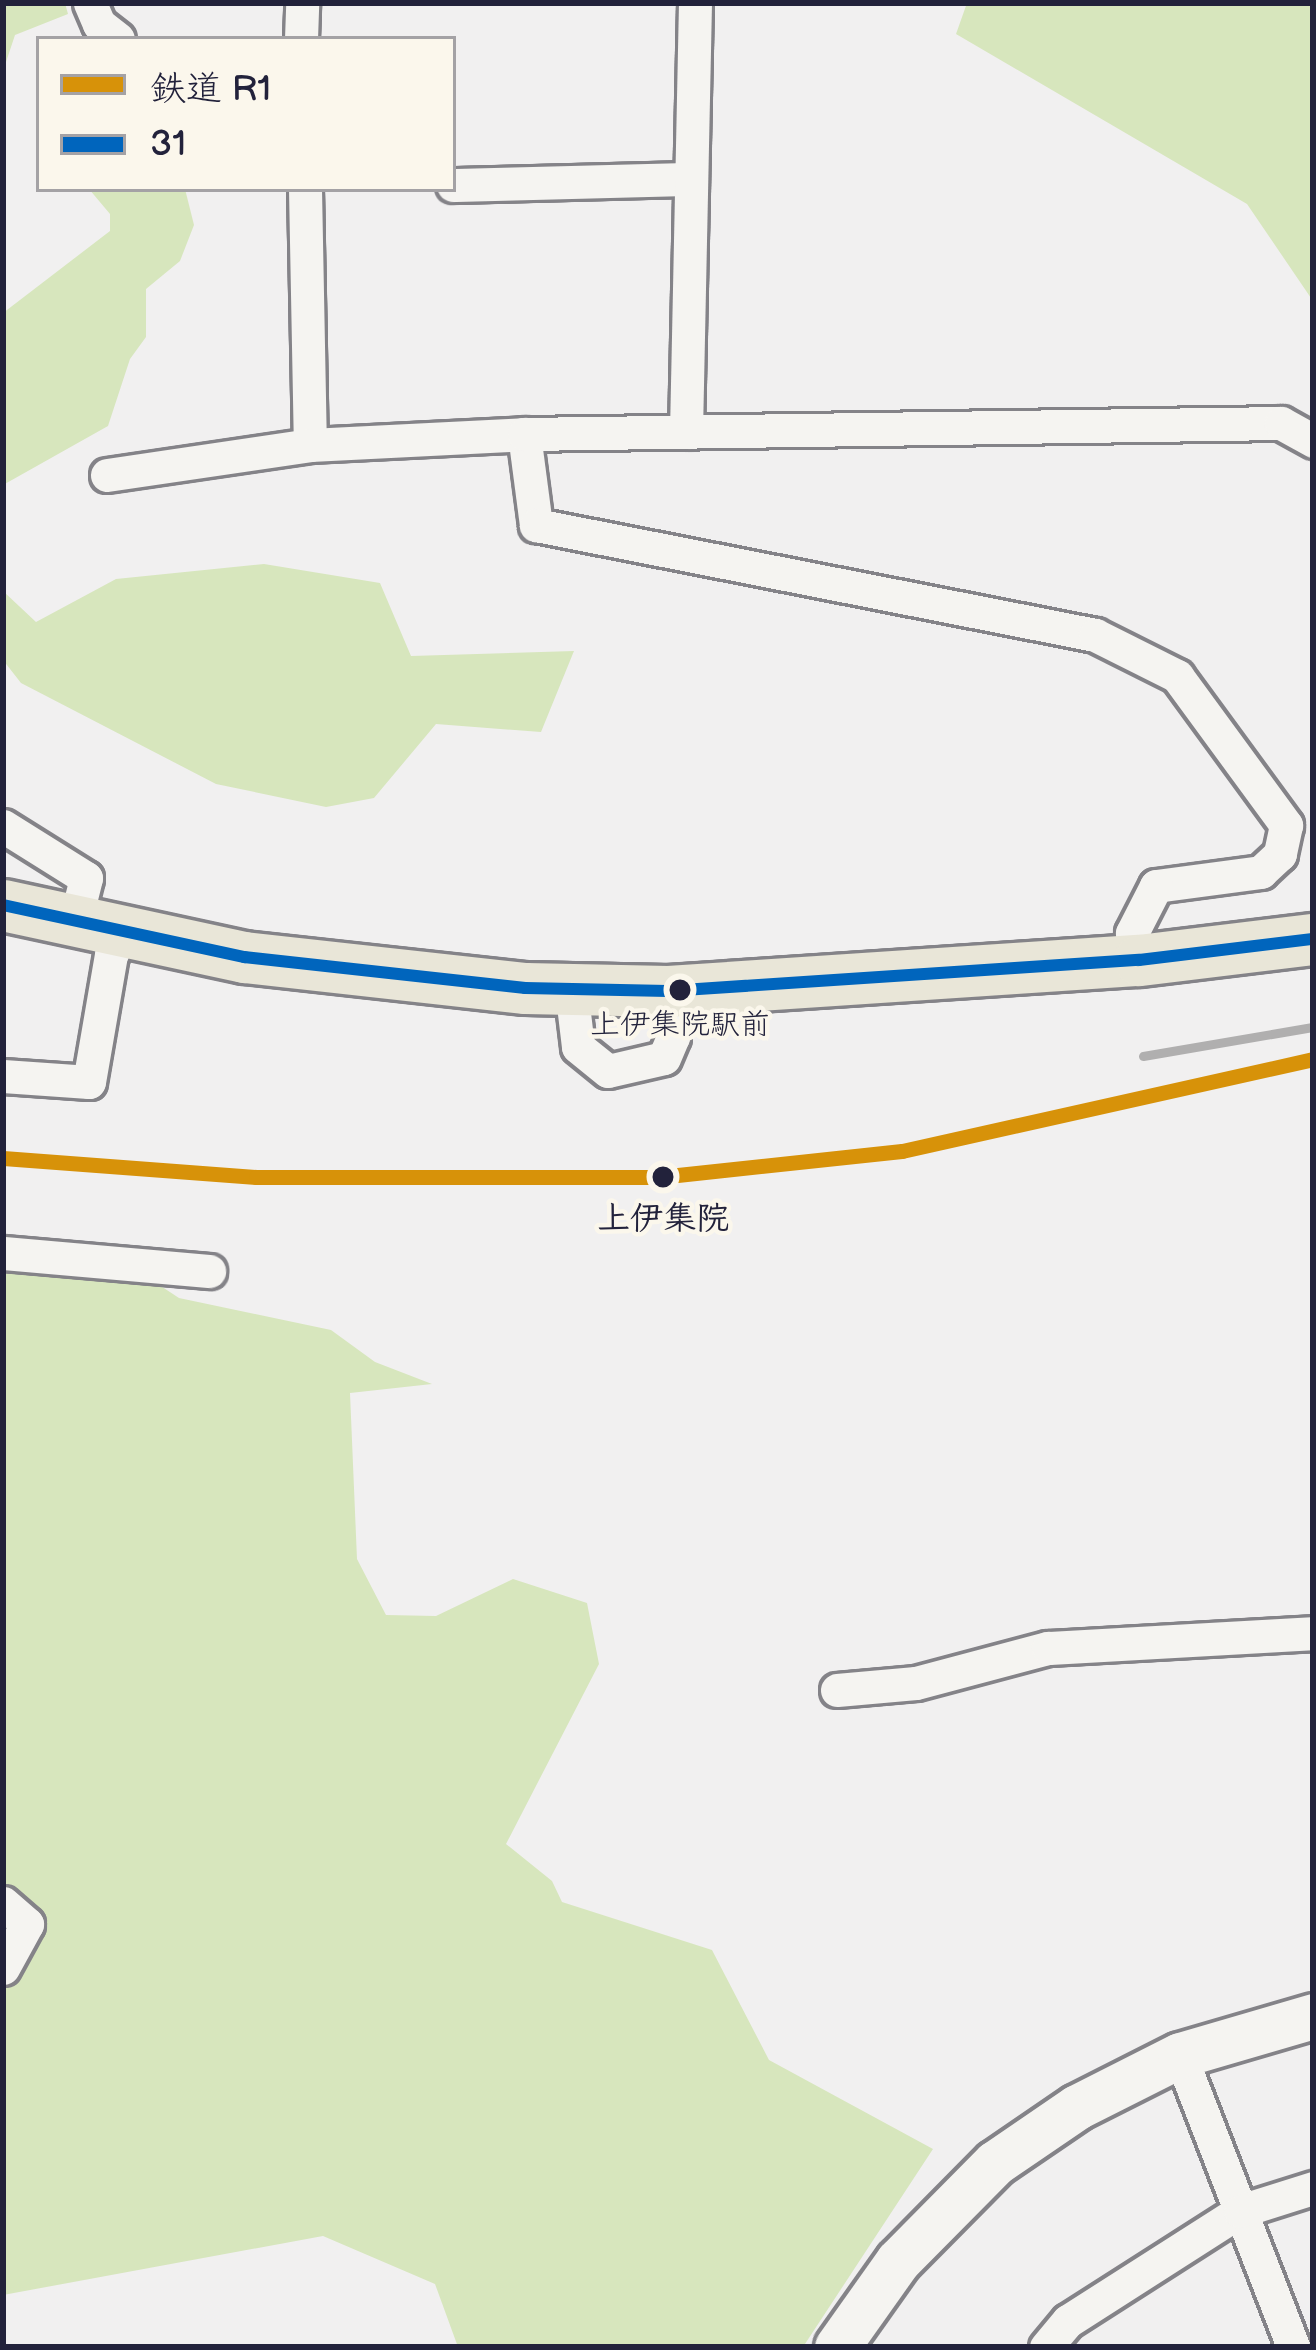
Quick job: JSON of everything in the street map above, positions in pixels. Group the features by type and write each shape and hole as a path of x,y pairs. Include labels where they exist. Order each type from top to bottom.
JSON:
{"main road":[{"path":"3,905 244,957 571,988 668,991 1139,960 1313,939"}],"street":[{"path":"90,3 98,24 114,36"},
{"path":"301,36 302,3"},
{"path":"686,432 695,3"},
{"path":"456,185 688,178"},
{"path":"305,192 310,445"},
{"path":"107,475 310,445 524,434 1281,423 1313,441"},
{"path":"524,434 536,525 1094,635 1177,676 1286,825 1280,854 1261,872 1156,886 1132,933 1139,960"},
{"path":"3,826 86,878 111,955 89,1082 3,1076"},
{"path":"571,988 578,1047 608,1071 664,1058 673,1036 668,991"},
{"path":"3,1253 209,1271"},
{"path":"837,1690 916,1683 1048,1648 1313,1633"},
{"path":"3,1903 27,1924 3,1968"},
{"path":"837,2347 898,2261 995,2163 1077,2108 1180,2055 1313,2015"},
{"path":"1180,2055 1293,2347"},
{"path":"1046,2347 1068,2321 1240,2211 1313,2188"}],"green space":[{"path":"3,3 65,3 68,14 15,35 3,71"},
{"path":"967,3 1313,3 1313,301 1247,204 956,34"},
{"path":"92,192 186,192 194,225 180,261 146,289 146,337 130,359 108,426 3,485 3,313 110,231 110,214"},
{"path":"264,564 380,583 411,656 574,651 541,732 436,724 374,798 326,807 216,784 21,683 3,660 3,591 36,622 116,579"},
{"path":"3,1266 144,1275 179,1298 331,1330 375,1362 432,1384 350,1393 357,1559 386,1615 436,1616 513,1579 587,1603 599,1664 506,1844 552,1881 562,1902 712,1950 769,2060 933,2149 803,2347 458,2347 435,2284 323,2236 3,2295"}],"railway":[{"path":"1143,1056 1313,1027"}],"rail line":[{"name":"R1","path":"3,1158 256,1177 659,1177 902,1151 1313,1059"}],"transit line":[{"name":"31","path":"3,905 244,957 525,988 668,991 1139,960 1313,939"}],"place":[{"name":"上伊集院駅前","path":"680,990"},
{"name":"上伊集院","path":"663,1177"}]}
